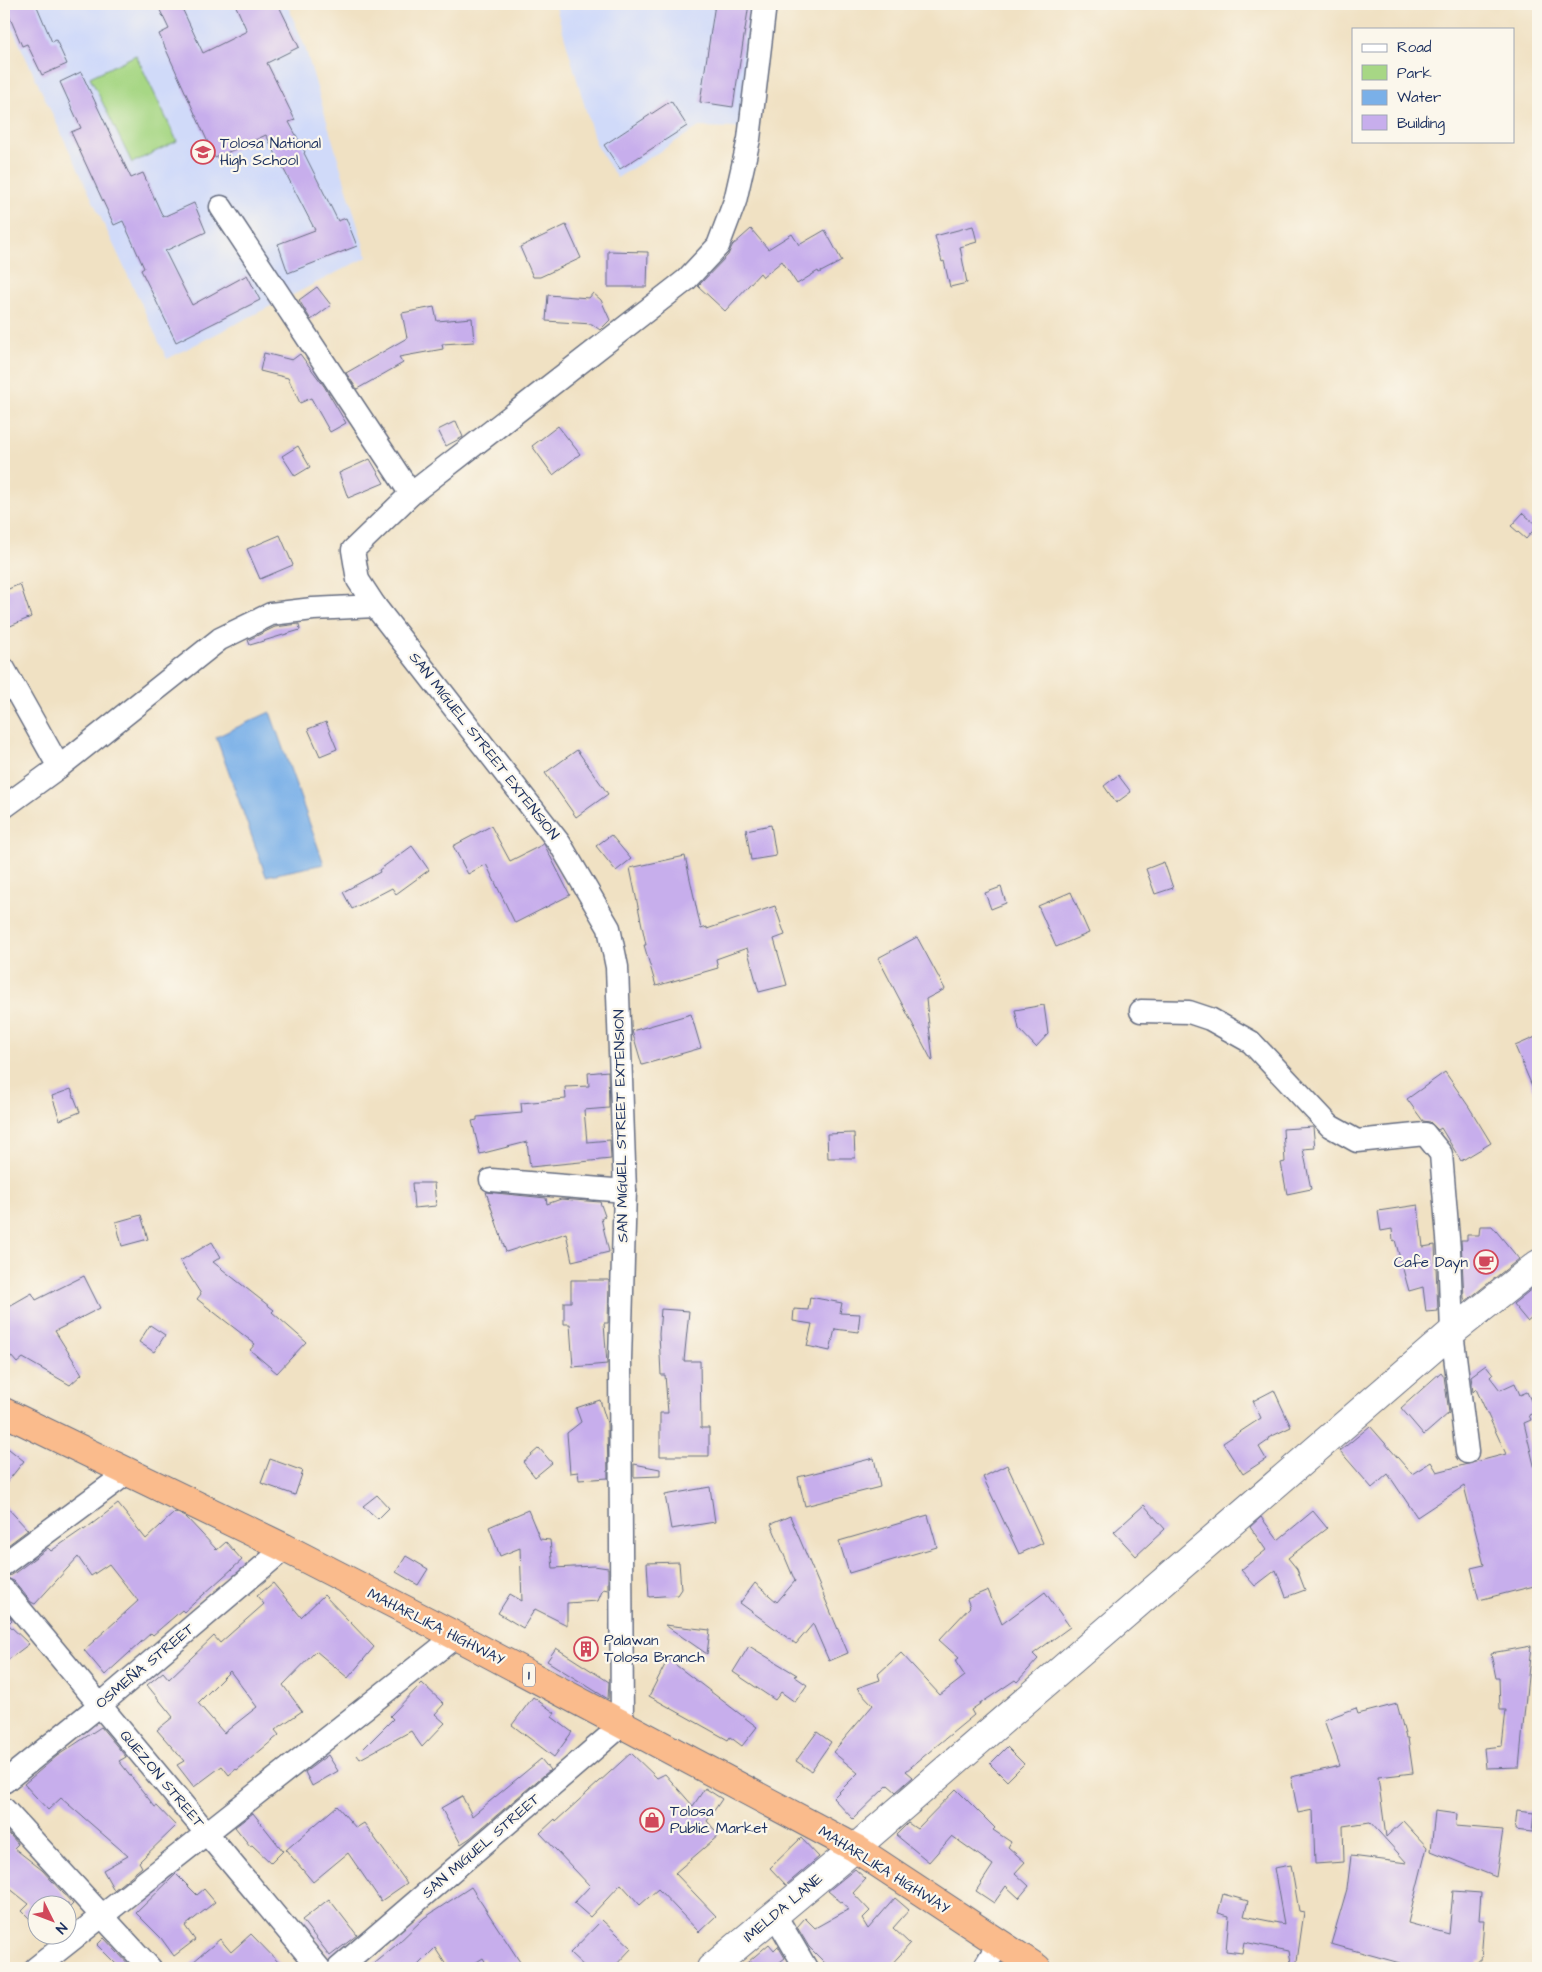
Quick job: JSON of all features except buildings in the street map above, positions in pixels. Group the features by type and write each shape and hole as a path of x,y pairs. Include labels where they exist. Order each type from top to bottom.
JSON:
{"highway":[{"name":"MAHARLIKA HIGHWAY","path":"4,1412 285,1548 456,1636 855,1848 1037,1968"}],"street":[{"path":"221,207 411,494 686,280 718,246 735,200 749,139 765,4"},
{"name":"SAN MIGUEL STREET EXTENSION","path":"411,494 353,550 358,580 375,606 560,844 609,928 617,967 625,1191 620,1360 622,1724"},
{"path":"4,807 58,767 220,639 270,614 375,606"},
{"path":"4,669 58,767"},
{"path":"1141,1011 1189,1012 1210,1018 1251,1042 1330,1126 1357,1141 1426,1134 1441,1154 1449,1250 1452,1332 1467,1452"},
{"path":"491,1180 625,1191"},
{"name":"IMELDA LANE","path":"711,1968 855,1848 1452,1332 1538,1264"},
{"path":"4,1564 127,1473"},
{"name":"OSMEÑA STREET","path":"4,1782 100,1705 285,1548"},
{"name":"QUEZON STREET","path":"4,1590 320,1968"},
{"path":"36,1968 456,1636"},
{"name":"SAN MIGUEL STREET","path":"339,1968 622,1724"},
{"path":"4,1809 150,1968"},
{"path":"775,1915 806,1968"},
{"path":"984,1968 999,1943"}],"shaded area":[{"name":"Tolosa National High School","path":"4,4 287,4 305,47 367,257 167,359 4,11"},
{"path":"555,4 754,4 739,128 699,127 617,178 596,145"}],"green space":[{"path":"136,55 177,141 132,163 90,77"}],"water":[{"path":"270,712 324,864 266,876 216,737"}],"place":[{"name":"Tolosa National High School","path":"203,152"},
{"name":"Cafe Dayn","path":"1486,1262"},
{"name":"Palawan Tolosa Branch","path":"586,1649"},
{"name":"Tolosa Public Market","path":"652,1820"}]}
